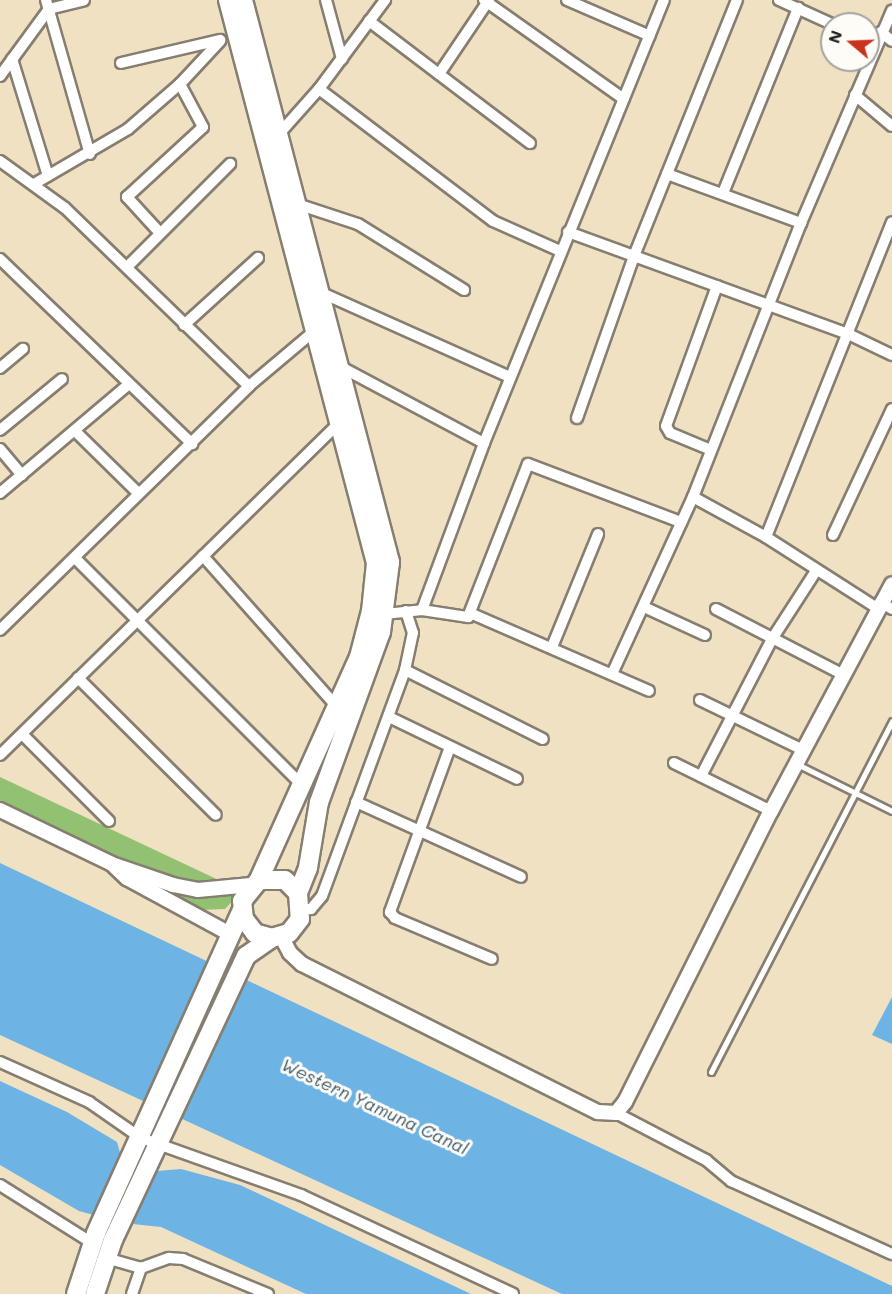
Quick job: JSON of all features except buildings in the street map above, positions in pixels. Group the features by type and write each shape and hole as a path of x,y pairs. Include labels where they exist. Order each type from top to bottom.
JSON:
{"highway":[{"path":"95,1294 113,1240 246,957 295,927 319,802 372,662 385,614 390,574 388,543 341,367 323,326 228,38 228,0"},
{"path":"76,1294 94,1238 230,941 242,910 303,786 338,708 367,629 376,563 341,421 323,326 322,293 243,0"},
{"path":"255,883 285,880 300,902"},
{"path":"242,910 248,927 277,937"}],"street":[{"path":"0,76 47,5 84,0"},
{"path":"326,0 342,59"},
{"path":"279,134 319,89 385,0"},
{"path":"567,0 650,36"},
{"path":"422,610 510,377 664,0"},
{"path":"577,418 634,256 737,0"},
{"path":"778,0 820,18"},
{"path":"439,74 487,1 624,99"},
{"path":"47,5 90,154"},
{"path":"723,193 798,8"},
{"path":"892,11 881,32 892,41"},
{"path":"369,21 530,143"},
{"path":"121,63 228,38"},
{"path":"34,184 90,154 128,129 228,38"},
{"path":"12,59 48,176"},
{"path":"612,674 693,497 862,72"},
{"path":"160,233 130,204 128,197 203,127 180,84"},
{"path":"319,89 494,221 560,251"},
{"path":"855,95 892,126"},
{"path":"0,161 65,208 249,386"},
{"path":"127,267 230,164"},
{"path":"667,174 801,223"},
{"path":"297,204 358,224 464,290"},
{"path":"766,537 892,222"},
{"path":"568,232 846,333 892,354"},
{"path":"184,325 258,258"},
{"path":"0,259 128,385 192,444"},
{"path":"711,450 670,433 666,426 717,286"},
{"path":"322,293 510,377"},
{"path":"0,630 249,386 323,326"},
{"path":"0,368 23,349"},
{"path":"341,367 484,443"},
{"path":"0,430 62,379"},
{"path":"0,493 128,385"},
{"path":"832,535 892,409"},
{"path":"0,755 341,421"},
{"path":"75,431 138,493"},
{"path":"0,449 22,474"},
{"path":"385,614 422,610 461,618 470,613 528,464 681,522"},
{"path":"693,497 766,537 816,571 883,606"},
{"path":"552,647 598,534"},
{"path":"203,556 338,708"},
{"path":"75,558 303,786"},
{"path":"701,776 772,639 816,571"},
{"path":"616,1113 625,1102 771,811 842,674 883,606 892,584"},
{"path":"644,607 705,635"},
{"path":"716,609 842,674"},
{"path":"300,902 311,909 322,896 389,717 405,670 413,633 406,611"},
{"path":"470,613 649,691"},
{"path":"405,670 543,739"},
{"path":"78,678 216,815"},
{"path":"700,699 732,717 803,750"},
{"path":"389,717 517,779"},
{"path":"22,734 109,821"},
{"path":"450,747 390,908 391,915 492,959"},
{"path":"674,763 771,811"},
{"path":"356,802 421,828 521,877"},
{"path":"0,810 112,864 189,889 255,883"},
{"path":"112,864 127,878 230,941"},
{"path":"277,937 302,964 598,1112 616,1113 706,1160 731,1181 892,1254"},
{"path":"0,1062 89,1102 141,1138 301,1195 513,1294"},
{"path":"0,1185 94,1238"},
{"path":"106,1258 141,1268 169,1258 183,1259 268,1294"},
{"path":"132,1294 141,1268"}],"lane":[{"path":"711,1072 892,721"},
{"path":"796,763 892,811"}],"green space":[{"path":"0,777 242,891 225,909 199,910 0,817"}],"water":[{"name":"Western Yamuna Canal","path":"0,863 892,1286 892,1294 562,1294 0,1035"},
{"path":"892,997 892,1044 872,1035"},
{"path":"0,1081 67,1112 117,1142 123,1163 145,1172 181,1169 240,1185 471,1294 306,1294 161,1227 123,1223 79,1211 0,1165"}]}
